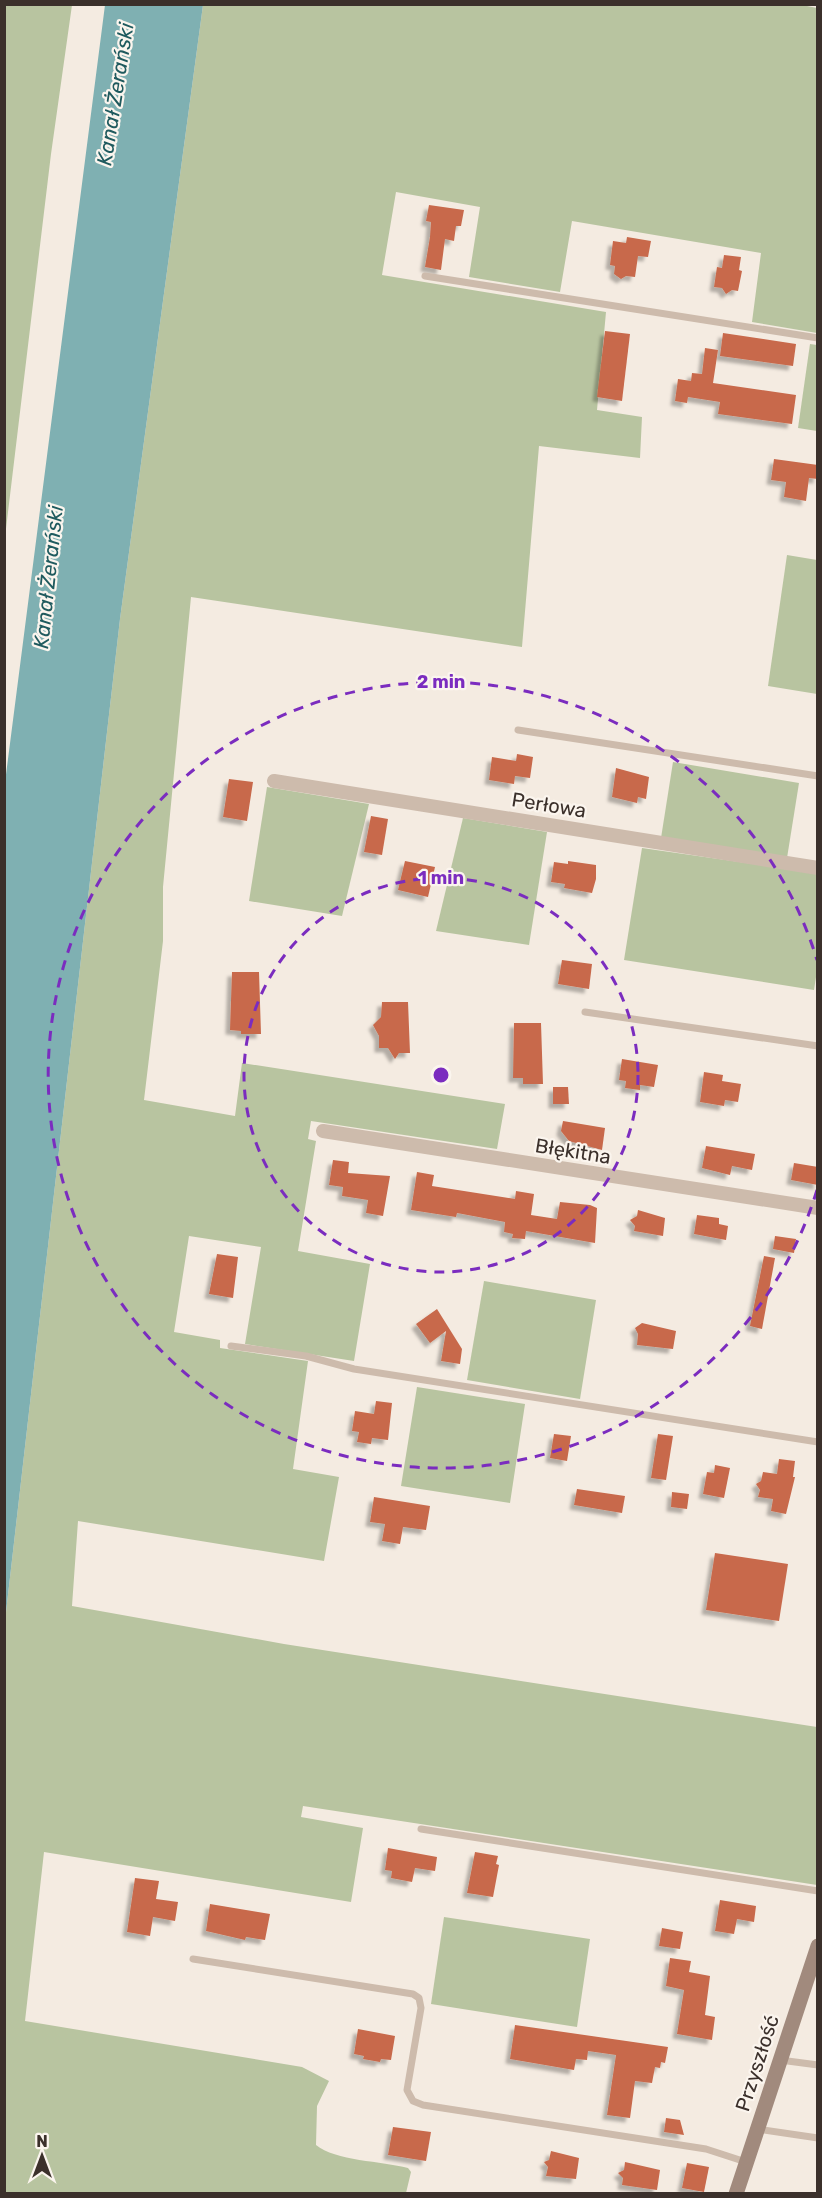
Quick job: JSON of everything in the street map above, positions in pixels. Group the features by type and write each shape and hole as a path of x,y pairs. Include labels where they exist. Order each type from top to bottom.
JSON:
{"street":[{"name":"Perłowa","path":"274,781 818,868"},
{"name":"Błękitna","path":"323,1131 818,1208"},
{"name":"Przyszłość","path":"736,2193 818,1946"}],"lane":[{"path":"425,276 818,338"},
{"path":"518,730 818,776"},
{"path":"585,1012 818,1047"},
{"path":"231,1346 306,1356 354,1369 818,1442"},
{"path":"421,1829 818,1891"},
{"path":"193,1959 413,1994 418,1998 421,2008 406,2090 412,2101 423,2105 706,2149 746,2162"},
{"path":"780,2060 818,2066"},
{"path":"757,2129 818,2138"}],"green space":[{"path":"5,4 72,5 51,154 5,537"},
{"path":"797,4 817,8 817,333 752,322 761,253 572,221 560,292 469,277 480,207 396,192 382,275 606,312 597,410 642,417 640,458 539,446 522,647 191,597 163,887 163,941 144,1100 235,1116 242,1063 505,1104 497,1149 311,1121 308,1139 316,1141 298,1251 370,1264 354,1361 245,1344 261,1247 189,1236 174,1332 220,1340 220,1348 308,1361 293,1469 339,1477 324,1561 78,1521 72,1606 284,1644 817,1727 817,1885 303,1806 301,1817 363,1828 351,1902 44,1852 25,2021 302,2067 329,2081 317,2106 316,2145 335,2154 408,2168 411,2172 406,2193 5,2194 5,1621 120,619 203,5"},
{"path":"810,344 817,345 817,431 798,428"},
{"path":"787,555 817,560 817,694 768,686"},
{"path":"673,762 799,783 787,858 661,838"},
{"path":"267,787 369,804 342,916 249,901"},
{"path":"463,818 547,832 529,945 436,931"},
{"path":"642,848 817,873 818,964 814,990 624,960"},
{"path":"484,1281 596,1300 580,1399 467,1380"},
{"path":"417,1387 525,1404 510,1503 401,1486"},
{"path":"444,1917 590,1939 577,2027 431,2004"}],"water":[{"name":"Kanał Żerański","path":"105,5 203,5 120,619 5,1621 4,790"}],"building":[{"path":"429,205 464,210 461,226 456,226 454,241 445,239 441,270 425,267 431,222 426,221"},
{"path":"627,237 651,241 648,257 638,256 635,277 626,276 621,279 614,274 615,266 610,265 613,241 626,243"},
{"path":"724,255 741,257 739,270 742,271 738,291 732,290 726,294 722,288 714,287 717,267 722,268"},
{"path":"605,331 630,334 622,401 597,397"},
{"path":"723,333 796,344 793,366 720,356"},
{"path":"705,348 718,350 713,383 796,395 792,424 718,414 720,402 688,397 687,403 675,401 678,379 691,381 692,373 702,374"},
{"path":"774,459 818,465 818,479 809,478 806,501 784,497 786,482 771,480"},
{"path":"517,754 533,757 530,778 515,776 514,784 489,780 492,757 516,761"},
{"path":"616,768 649,777 646,799 638,797 637,803 612,797"},
{"path":"229,779 253,782 247,821 223,817"},
{"path":"371,816 388,819 382,855 364,852"},
{"path":"405,861 435,867 428,897 398,890"},
{"path":"568,861 596,865 596,879 592,893 564,888 565,884 551,882 554,862 568,864"},
{"path":"562,960 592,964 589,989 558,984"},
{"path":"232,972 259,972 261,1034 241,1034 241,1031 230,1030"},
{"path":"382,1002 408,1002 410,1053 399,1053 395,1059 388,1048 379,1048 379,1036 373,1025 381,1017"},
{"path":"514,1023 541,1023 543,1084 523,1084 523,1078 513,1078"},
{"path":"622,1059 658,1065 654,1087 640,1085 640,1090 625,1088 626,1081 619,1080"},
{"path":"704,1072 723,1075 722,1081 741,1084 738,1102 725,1100 724,1106 700,1102"},
{"path":"553,1087 568,1087 569,1104 553,1104"},
{"path":"563,1121 605,1128 602,1150 569,1141 561,1131"},
{"path":"706,1146 755,1154 752,1170 732,1166 730,1175 702,1168"},
{"path":"333,1160 349,1162 348,1173 390,1176 383,1216 366,1213 368,1200 342,1196 343,1187 329,1185"},
{"path":"794,1163 818,1167 818,1185 791,1180"},
{"path":"417,1172 434,1175 432,1186 515,1199 516,1191 534,1194 531,1215 557,1219 560,1202 590,1205 597,1208 595,1243 526,1231 525,1239 512,1238 513,1234 504,1232 505,1222 457,1213 456,1217 411,1210"},
{"path":"638,1210 665,1218 663,1236 634,1231 635,1226 630,1220 637,1216"},
{"path":"697,1215 719,1218 719,1224 728,1226 726,1240 694,1234"},
{"path":"775,1236 796,1239 794,1253 773,1249"},
{"path":"217,1254 238,1257 233,1298 209,1294"},
{"path":"764,1256 775,1258 762,1329 750,1326"},
{"path":"437,1309 462,1349 460,1364 441,1361 446,1331 430,1343 416,1324"},
{"path":"642,1323 676,1331 673,1349 637,1345 638,1334 635,1328"},
{"path":"376,1401 392,1403 388,1440 372,1438 371,1444 357,1442 359,1432 352,1431 355,1411 374,1414"},
{"path":"554,1434 571,1436 567,1461 550,1458"},
{"path":"658,1434 673,1436 666,1480 651,1478"},
{"path":"779,1459 795,1461 793,1477 795,1477 786,1514 771,1511 773,1499 758,1497 760,1490 756,1484 761,1481 763,1472 777,1474"},
{"path":"715,1465 730,1468 724,1498 703,1494 707,1472 714,1473"},
{"path":"577,1489 625,1496 622,1513 574,1505"},
{"path":"672,1492 689,1494 687,1509 671,1507"},
{"path":"374,1497 430,1506 426,1530 403,1527 400,1544 382,1541 385,1524 370,1522"},
{"path":"715,1553 788,1564 779,1621 706,1610"},
{"path":"388,1848 437,1857 435,1871 415,1868 412,1882 391,1878 392,1871 385,1870"},
{"path":"475,1852 498,1856 496,1864 499,1865 493,1897 467,1893"},
{"path":"135,1878 159,1881 156,1899 178,1902 175,1921 153,1917 150,1936 127,1932"},
{"path":"720,1900 756,1906 754,1922 737,1919 734,1934 715,1931"},
{"path":"210,1904 270,1914 265,1940 246,1937 245,1940 206,1931"},
{"path":"662,1928 683,1932 680,1949 659,1946"},
{"path":"670,1958 691,1961 689,1972 710,1976 705,2015 715,2017 712,2040 677,2034 684,1990 666,1986"},
{"path":"515,2025 668,2047 665,2063 661,2062 660,2068 655,2067 652,2083 635,2081 630,2118 607,2115 616,2055 588,2051 587,2060 576,2059 574,2070 510,2059"},
{"path":"358,2029 395,2036 391,2060 381,2059 380,2062 363,2059 364,2056 354,2054"},
{"path":"666,2118 680,2120 684,2135 664,2132"},
{"path":"393,2127 431,2132 426,2161 388,2155"},
{"path":"551,2151 579,2158 576,2179 546,2176 548,2167 544,2162 549,2160"},
{"path":"625,2162 660,2170 657,2190 622,2185 623,2178 618,2173 624,2170"},
{"path":"687,2163 709,2167 704,2192 682,2188"}]}
